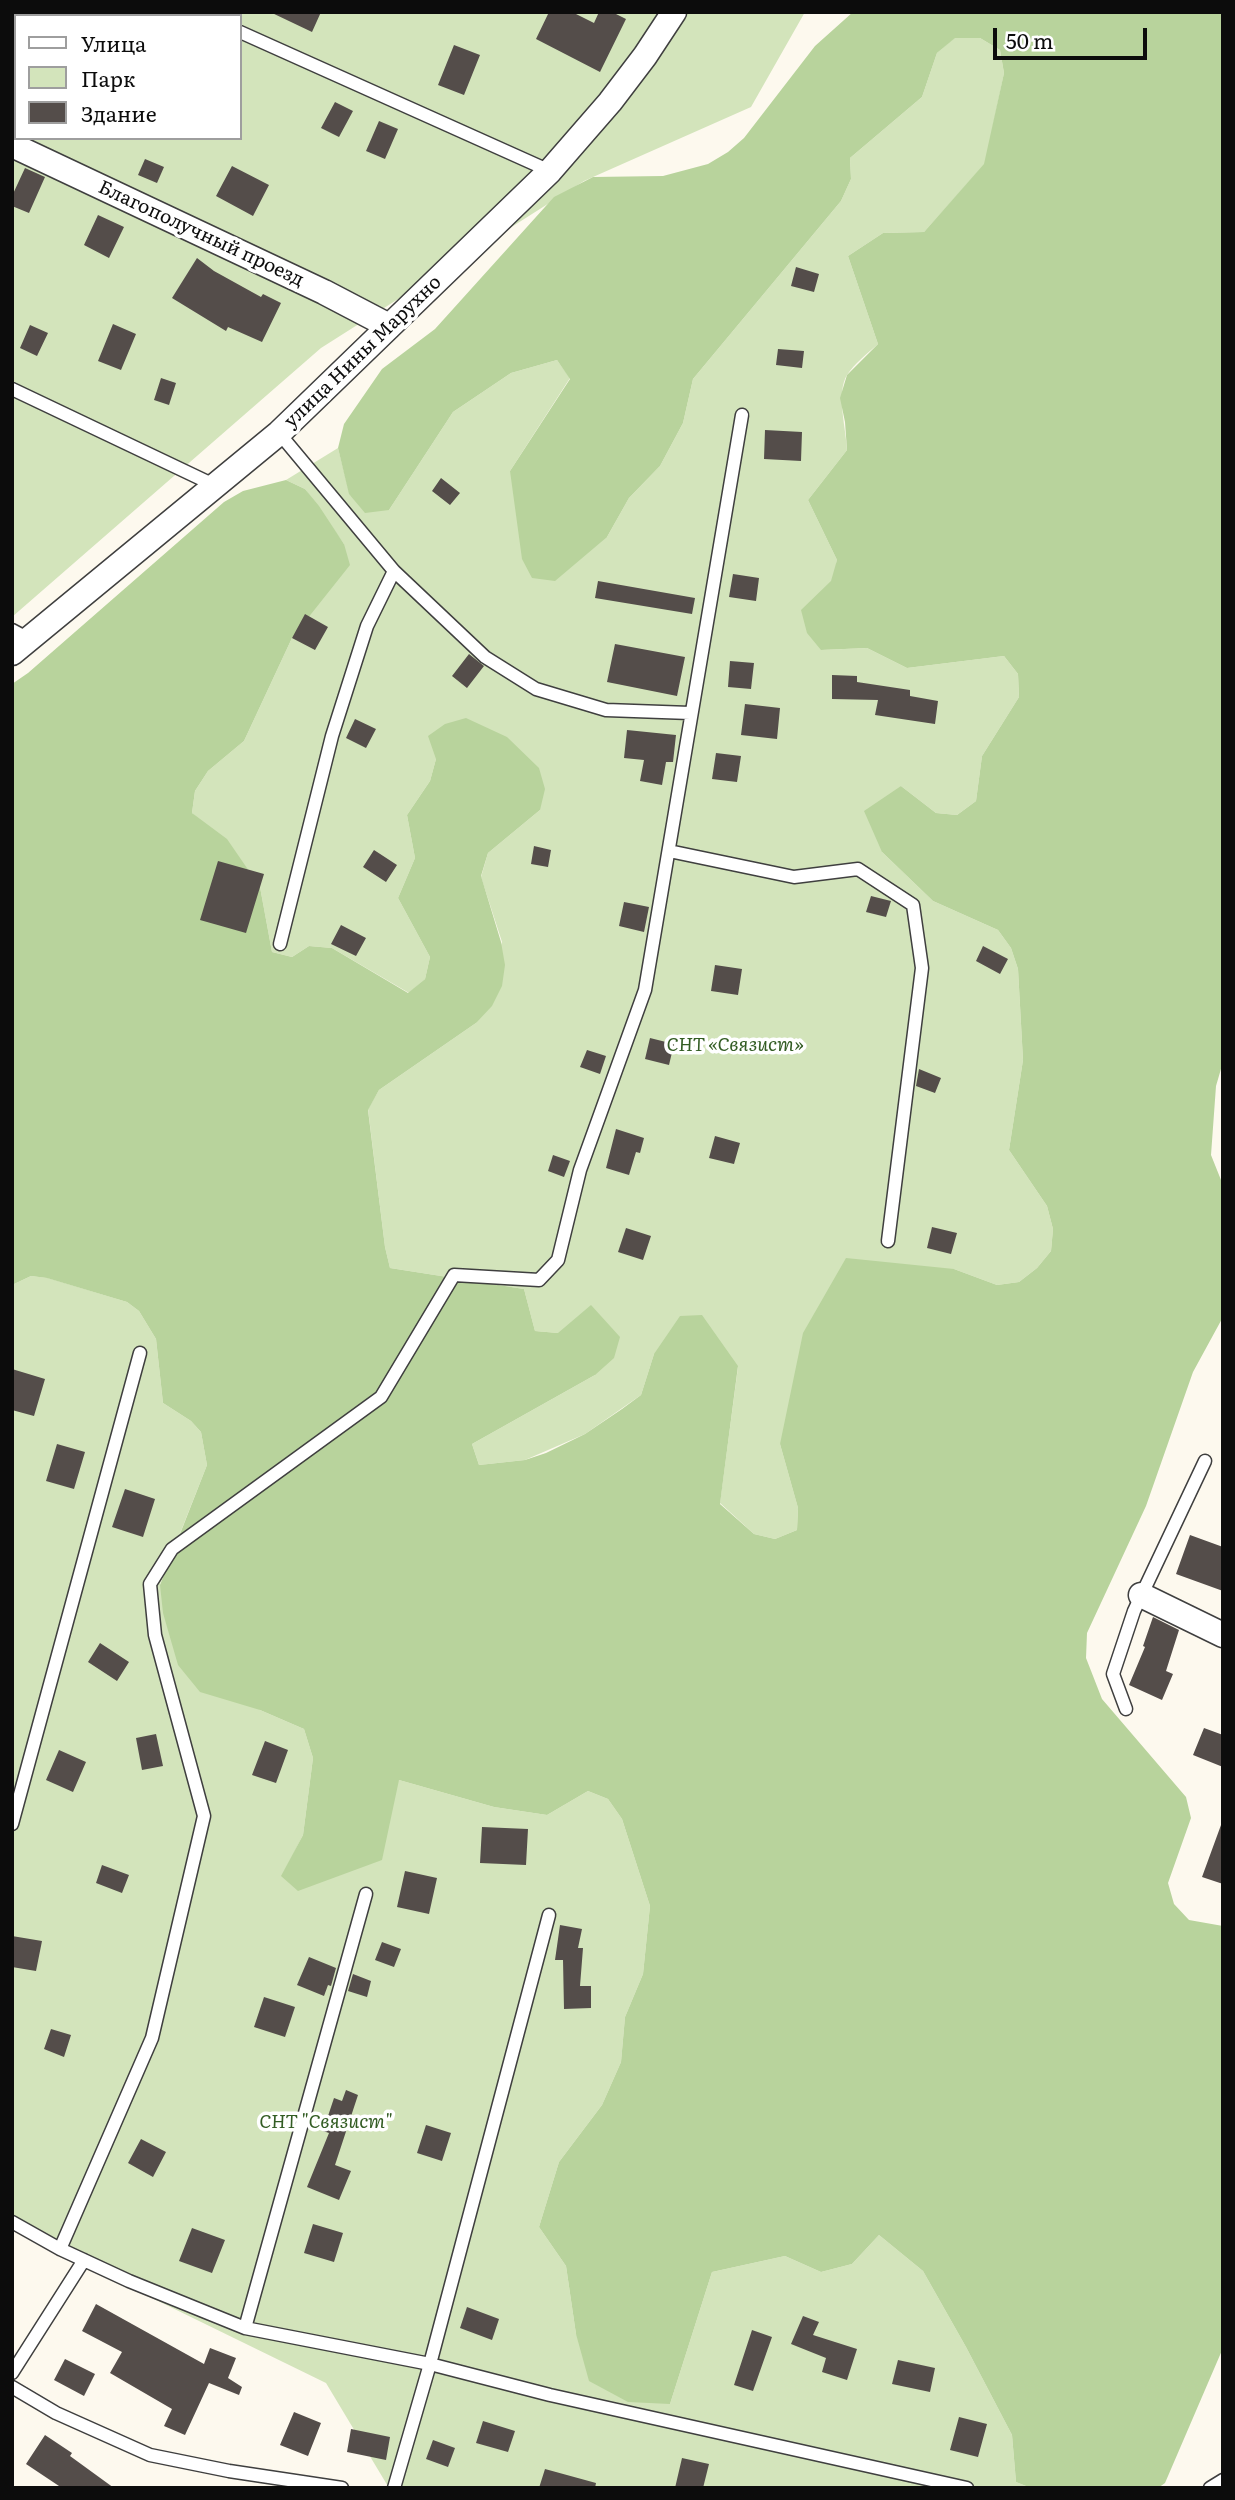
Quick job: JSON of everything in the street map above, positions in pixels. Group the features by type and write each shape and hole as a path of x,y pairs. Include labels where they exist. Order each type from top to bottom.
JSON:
{"street":[{"name":"улица Нины Марухно","path":"18,641 216,486 279,433 550,171 610,103 674,12"},
{"name":"Благополучный проезд","path":"12,145 324,292 389,326"},
{"path":"1141,1595 1223,1635"}],"lane":[{"path":"242,34 550,171"},
{"path":"12,389 216,486"},
{"path":"60,2249 152,2038 204,1816 155,1635 150,1584 172,1549 381,1397 454,1275 538,1280 558,1260 580,1170 645,990 742,415"},
{"path":"279,433 394,571 485,657 536,689 606,710 690,713"},
{"path":"281,944 332,736 367,625 394,571"},
{"path":"669,850 794,877 858,869 913,905 922,968 888,1241"},
{"path":"12,1824 140,1353"},
{"path":"1126,1709 1113,1674 1141,1595 1205,1461"},
{"path":"245,2328 366,1894"},
{"path":"394,2488 430,2364 550,1915"},
{"path":"12,2222 60,2249 128,2281 245,2328 430,2364 550,2395 967,2488"},
{"path":"12,2372 84,2260"},
{"path":"12,2388 56,2413 150,2455 229,2471 342,2488"},
{"path":"1210,2488 1223,2480"}],"green space":[{"path":"12,12 805,12 751,107 584,181 321,348 12,617"},
{"path":"853,12 1223,12 1223,1062 1216,1086 1211,1155 1223,1185 1223,1317 1193,1372 1146,1506 1087,1633 1086,1658 1102,1699 1186,1797 1191,1818 1168,1883 1174,1904 1189,1920 1223,1926 1223,2348 1165,2483 1158,2488 1031,2488 1016,2482 1012,2435 966,2347 923,2271 879,2235 852,2264 821,2272 785,2256 712,2272 670,2404 628,2402 589,2381 576,2334 566,2266 539,2227 559,2162 602,2105 621,2062 625,2017 643,1974 650,1906 622,1819 608,1799 588,1791 547,1815 494,1807 399,1780 382,1860 298,1891 281,1876 303,1835 313,1758 304,1729 260,1710 200,1692 178,1665 163,1613 160,1585 207,1465 201,1432 191,1421 163,1403 156,1339 139,1311 127,1302 47,1278 31,1276 12,1285 12,684 224,502 243,491 286,480 305,489 319,506 344,544 350,565 292,638 244,741 208,771 195,791 192,813 227,839 260,887 272,952 292,957 309,946 332,948 408,993 425,979 430,957 398,898 415,858 407,815 430,781 436,759 428,736 445,724 466,718 507,737 539,768 545,789 540,810 488,853 481,876 501,942 505,965 502,986 492,1006 476,1023 379,1090 368,1110 390,1268 524,1289 535,1331 558,1333 591,1305 620,1337 614,1358 595,1375 472,1444 479,1465 525,1460 585,1434 641,1395 654,1354 680,1316 702,1315 738,1366 720,1504 754,1534 775,1539 797,1530 798,1508 780,1444 803,1333 846,1258 954,1269 997,1285 1019,1282 1037,1268 1051,1251 1053,1229 1047,1206 1009,1150 1023,1060 1018,969 1011,948 998,930 933,901 882,852 864,811 901,786 936,813 957,815 976,801 982,756 1019,697 1018,674 1004,656 907,668 867,648 821,650 807,633 801,610 831,581 837,560 808,500 847,450 840,398 847,375 878,344 848,256 883,233 924,232 984,164 1004,73 1000,50 980,38 955,38 937,53 922,97 850,158 851,179 841,201 693,379 683,423 660,466 629,498 607,537 555,581 532,578 522,559 510,471 570,379 557,360 511,373 453,412 389,510 365,513 349,494 338,448 344,424 382,369 435,329 554,197 593,177 663,176 708,164 728,152 744,138 815,46"},
{"name":"СНТ «Связист»","path":"954,38 980,38 1000,50 1004,73 985,164 924,232 883,233 848,256 878,344 847,375 842,401 847,450 808,500 837,560 821,650 867,648 907,668 1004,656 1018,674 1019,697 982,756 976,801 957,815 936,813 901,786 882,852 933,901 998,930 1011,948 1018,969 1023,1060 1009,1150 1047,1206 1053,1229 1051,1251 1037,1268 1019,1282 997,1285 954,1269 780,1444 798,1508 797,1530 775,1539 754,1534 720,1503 738,1367 654,1354 641,1395 585,1434 525,1460 479,1465 472,1444 595,1375 558,1333 535,1331 524,1289 390,1268 368,1109 379,1090 476,1023 502,942 481,877 488,853 540,810 436,759 430,781 407,815 415,858 398,898 430,957 425,979 409,993 332,948 309,946 292,957 272,952 260,887 192,813 195,791 208,771 244,741 292,638 344,544 305,489 286,480 338,448 350,495 389,510 453,412 511,373 557,360 570,378 510,471 607,537 629,498 660,466 683,423 693,379 841,201 851,179 850,158 922,97 937,53"},
{"name":"СНТ \"Связист\"","path":"31,1276 48,1278 127,1302 139,1311 156,1339 163,1403 191,1421 201,1432 207,1465 160,1584 260,1710 304,1729 313,1758 303,1835 282,1876 399,1780 494,1807 547,1815 588,1791 608,1799 622,1819 650,1906 643,1974 625,2017 621,2062 602,2105 559,2162 539,2227 566,2266 576,2334 670,2404 712,2272 785,2256 821,2272 852,2264 879,2235 923,2271 1012,2435 1016,2482 1031,2488 389,2488 326,2383 111,2278 12,2224 12,1285"}],"building":[{"path":"270,12 321,12 312,32"},
{"path":"549,12 572,12 594,23 599,12 612,12 626,19 600,72 536,39"},
{"path":"454,45 480,55 464,95 438,85"},
{"path":"335,102 353,111 339,137 321,128"},
{"path":"379,121 398,129 385,159 366,151"},
{"path":"145,159 164,167 157,183 138,175"},
{"path":"232,166 269,185 253,216 216,196"},
{"path":"25,168 45,177 29,213 12,206 12,196"},
{"path":"98,215 124,227 109,258 84,245"},
{"path":"197,258 214,271 261,297 263,294 281,303 262,342 228,327 226,331 172,298"},
{"path":"796,267 819,274 814,292 791,286"},
{"path":"113,324 136,334 121,370 98,361"},
{"path":"30,325 48,333 37,356 20,348"},
{"path":"778,349 804,351 802,368 776,365"},
{"path":"161,378 176,383 169,405 154,400"},
{"path":"765,430 802,432 801,461 764,459"},
{"path":"441,478 460,493 450,505 432,491"},
{"path":"733,574 759,578 756,601 729,597"},
{"path":"598,581 695,598 692,614 595,598"},
{"path":"305,614 328,627 315,650 292,638"},
{"path":"615,644 685,657 677,696 607,682"},
{"path":"469,654 484,666 467,688 452,676"},
{"path":"730,661 754,663 751,689 728,687"},
{"path":"832,675 857,676 857,682 910,690 910,696 938,701 935,724 875,715 878,700 832,699"},
{"path":"745,704 780,708 777,739 741,735"},
{"path":"355,719 376,729 366,748 346,738"},
{"path":"627,730 676,735 673,762 666,762 662,785 640,781 644,760 624,758"},
{"path":"716,753 741,756 737,782 712,779"},
{"path":"534,846 551,850 548,867 531,864"},
{"path":"374,850 397,865 386,882 363,867"},
{"path":"218,861 264,874 246,933 200,920"},
{"path":"871,896 891,901 886,917 866,912"},
{"path":"624,902 649,907 644,932 619,926"},
{"path":"341,925 366,938 356,956 331,944"},
{"path":"983,946 1008,959 1000,974 976,961"},
{"path":"715,965 742,969 738,995 711,991"},
{"path":"650,1038 674,1044 669,1065 645,1059"},
{"path":"587,1050 606,1056 600,1074 580,1067"},
{"path":"919,1069 941,1078 935,1093 916,1086"},
{"path":"616,1129 644,1138 640,1153 636,1152 629,1175 606,1168"},
{"path":"715,1136 740,1143 734,1164 709,1158"},
{"path":"553,1155 570,1161 564,1177 548,1171"},
{"path":"932,1227 957,1233 951,1254 927,1248"},
{"path":"626,1228 651,1236 643,1260 618,1252"},
{"path":"12,1369 45,1379 34,1416 12,1410"},
{"path":"57,1444 85,1452 74,1489 46,1481"},
{"path":"125,1489 155,1499 143,1537 112,1527"},
{"path":"1190,1535 1223,1547 1223,1591 1176,1574"},
{"path":"1153,1617 1179,1630 1166,1671 1173,1674 1162,1700 1129,1685 1145,1647 1143,1646"},
{"path":"100,1643 129,1662 117,1681 88,1662"},
{"path":"1204,1728 1223,1735 1223,1767 1193,1755"},
{"path":"156,1734 163,1766 142,1770 136,1738"},
{"path":"265,1741 288,1750 276,1783 252,1775"},
{"path":"59,1750 86,1762 73,1792 46,1780"},
{"path":"1221,1825 1223,1826 1223,1884 1202,1877"},
{"path":"482,1827 528,1829 526,1865 480,1863"},
{"path":"102,1865 129,1875 122,1893 96,1883"},
{"path":"405,1871 437,1878 429,1914 397,1907"},
{"path":"560,1925 582,1929 578,1948 583,1948 580,1986 591,1986 591,2008 564,2009 563,1960 555,1960"},
{"path":"12,1936 42,1941 36,1971 12,1967"},
{"path":"382,1942 401,1949 394,1967 375,1960"},
{"path":"309,1957 336,1968 331,1986 328,1985 324,1996 297,1985"},
{"path":"353,1974 371,1981 367,1997 348,1991"},
{"path":"264,1997 295,2007 285,2037 254,2027"},
{"path":"51,2029 71,2035 64,2057 44,2049"},
{"path":"346,2090 358,2095 335,2165 351,2171 339,2200 307,2187 329,2133 323,2131 334,2098 342,2101"},
{"path":"426,2125 451,2133 442,2161 417,2153"},
{"path":"141,2139 166,2152 153,2177 128,2163"},
{"path":"313,2224 343,2233 334,2262 304,2253"},
{"path":"192,2228 225,2240 212,2273 179,2261"},
{"path":"96,2304 204,2364 210,2348 236,2358 228,2378 242,2387 239,2395 209,2383 185,2435 164,2426 172,2409 110,2373 122,2352 82,2331"},
{"path":"467,2307 499,2319 492,2340 460,2328"},
{"path":"803,2316 819,2322 813,2335 857,2349 847,2380 822,2372 826,2358 791,2344"},
{"path":"752,2330 772,2337 753,2391 734,2385"},
{"path":"65,2359 95,2374 84,2396 54,2380"},
{"path":"898,2360 935,2368 930,2392 892,2384"},
{"path":"294,2412 321,2423 308,2456 280,2445"},
{"path":"959,2417 987,2424 978,2457 950,2450"},
{"path":"483,2421 515,2431 508,2452 476,2443"},
{"path":"351,2429 390,2437 386,2460 347,2452"},
{"path":"45,2435 72,2453 70,2456 114,2488 62,2488 26,2464"},
{"path":"433,2440 455,2448 448,2467 426,2459"},
{"path":"682,2458 709,2464 703,2488 675,2488"},
{"path":"545,2469 596,2483 595,2488 539,2488"}]}
